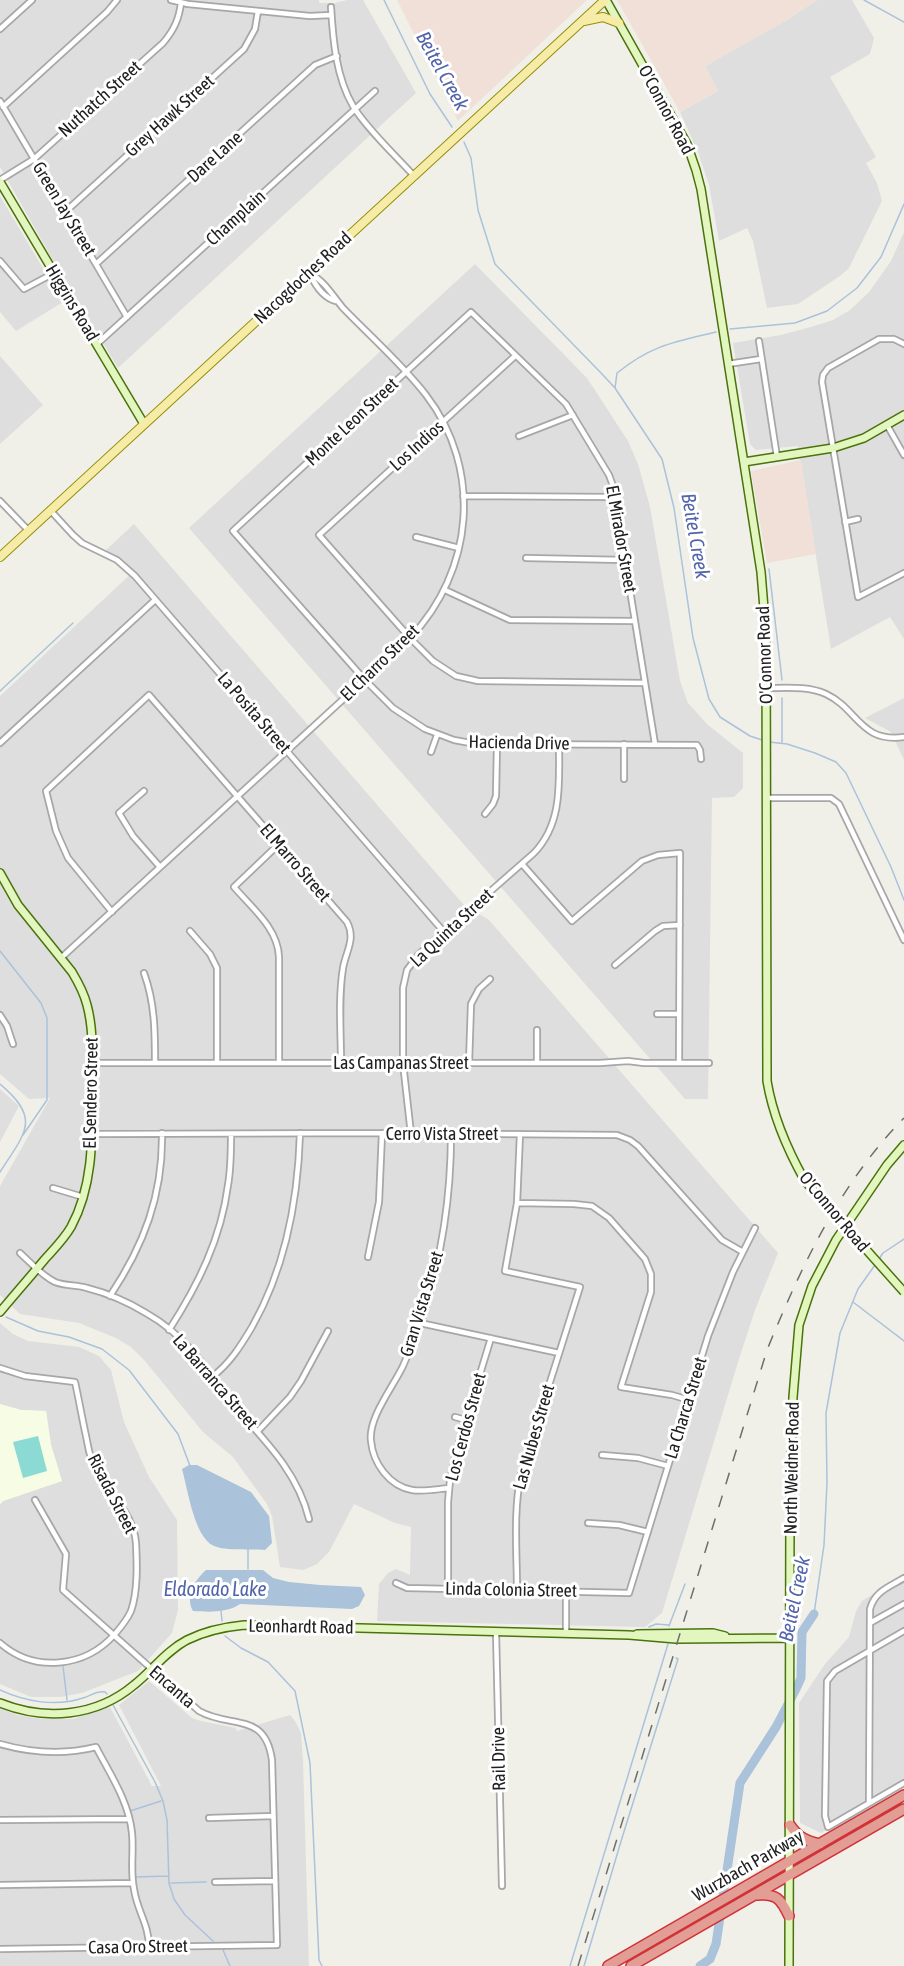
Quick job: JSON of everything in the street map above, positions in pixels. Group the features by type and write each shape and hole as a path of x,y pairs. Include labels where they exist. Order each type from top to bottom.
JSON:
{"highway":[{"name":"Wurzbach Parkway","path":"608,1966 904,1795"},
{"name":"Wurzbach Parkway","path":"631,1966 904,1809"},
{"path":"790,1825 808,1842 820,1844"},
{"path":"754,1896 768,1894 777,1898 789,1916"}],"main road":[{"name":"Nacogdoches Road","path":"0,557 606,0"},
{"path":"582,21 603,17 620,24"}],"street":[{"path":"0,29 32,0"},
{"path":"3,107 107,12 117,0"},
{"path":"171,0 181,3 310,16 331,15"},
{"name":"O'Connor Road","path":"606,0 677,124 696,170 763,589 768,750 767,1081 770,1099 783,1141 805,1181 904,1292"},
{"name":"Nuthatch Street","path":"0,181 34,159 163,43 177,22 181,3"},
{"path":"331,7 342,83 354,109 414,176"},
{"name":"Grey Hawk Street","path":"65,212 244,49 255,29 258,11"},
{"name":"Dare Lane","path":"96,264 315,65 337,56"},
{"name":"Champlain","path":"97,344 375,91"},
{"name":"Green Jay Street","path":"0,101 127,317"},
{"name":"Higgins Road","path":"0,181 144,424"},
{"path":"0,261 24,289 54,273"},
{"name":"El Charro Street","path":"61,958 410,638 429,615 445,590 463,528 460,466 455,448 443,422 425,394 336,301 318,277 309,273"},
{"name":"Monte Leon Street","path":"233,531 471,312"},
{"name":"El Mirador Street","path":"471,312 561,399 609,475 655,744"},
{"path":"904,344 887,338 879,339 828,368 823,375 822,382 858,597 904,574"},
{"path":"759,341 777,457"},
{"name":"Los Indios","path":"410,638 320,535 515,356"},
{"path":"728,364 761,359"},
{"path":"519,436 573,415"},
{"path":"744,462 833,448 864,438 904,415"},
{"path":"887,425 904,455"},
{"path":"463,496 614,497"},
{"path":"0,501 28,530"},
{"name":"La Posita Street","path":"50,510 82,543 109,555 125,566 444,932"},
{"path":"845,522 858,519"},
{"name":"Hacienda Drive","path":"233,531 364,679 401,714 437,735 464,742 497,744 697,745 700,750 700,759"},
{"path":"416,537 459,548"},
{"path":"526,558 625,560"},
{"path":"445,590 510,620 635,621"},
{"path":"0,743 155,600"},
{"path":"410,638 443,669 463,678 478,681 645,682"},
{"path":"767,688 814,690 828,695 838,701 856,721 869,731 884,737 904,737"},
{"name":"El Marro Street","path":"112,912 68,858 56,831 45,791 149,695 347,922 351,941 343,966 341,987 341,1063"},
{"path":"431,752 437,735"},
{"path":"485,814 496,796 497,744"},
{"name":"La Quinta Street","path":"411,1134 403,1064 405,974 419,954 540,847 554,821 558,802 559,744"},
{"path":"624,744 624,779"},
{"path":"144,791 119,813 133,836 160,867"},
{"path":"767,798 831,798 839,804 904,940"},
{"path":"279,844 234,887 267,926 277,942 279,1063"},
{"path":"522,864 572,921 642,861 658,855 680,853 679,1063"},
{"name":"El Sendero Street","path":"0,873 18,905 78,982 87,1004 91,1024 92,1063 92,1134 89,1170 83,1197 70,1229 0,1312"},
{"path":"615,965 663,926 680,925"},
{"path":"190,932 210,954 217,968 217,1063"},
{"path":"144,973 155,1024 155,1063"},
{"path":"470,1063 471,1004 479,989 490,979"},
{"path":"657,1014 679,1014"},
{"path":"0,1015 7,1026 13,1044"},
{"path":"537,1030 537,1063"},
{"name":"Las Campanas Street","path":"92,1063 615,1063 628,1060 644,1063 709,1064"},
{"path":"110,1296 135,1256 153,1209 161,1169 162,1133"},
{"path":"212,1377 225,1367 238,1352 262,1309 273,1282 286,1244 292,1216 299,1168 300,1133"},
{"path":"368,1257 379,1203 382,1133"},
{"name":"Cerro Vista Street","path":"92,1134 612,1134 630,1140 638,1146 722,1240 743,1252"},
{"path":"169,1330 197,1286 217,1238 228,1185 231,1134"},
{"name":"Gran Vista Street","path":"449,1488 420,1490 406,1488 393,1482 379,1466 370,1436 373,1420 403,1365 420,1323 438,1263 447,1209 451,1134"},
{"path":"520,1134 517,1203 592,1206 609,1218 645,1259 651,1274 651,1292 621,1387 689,1400"},
{"name":"North Weidner Road","path":"789,1966 792,1435 799,1325 812,1286 836,1240 904,1144"},
{"path":"53,1188 83,1197"},
{"name":"Las Nubes Street","path":"517,1203 505,1271 580,1287 521,1474 516,1506 517,1591"},
{"name":"La Charca Street","path":"628,1593 708,1336 733,1272 755,1228"},
{"name":"La Barranca Street","path":"20,1253 56,1282 85,1287 110,1296 147,1314 169,1330 195,1354 227,1398 258,1431 296,1483 309,1519"},
{"path":"420,1323 558,1353"},
{"path":"258,1431 296,1389 328,1330"},
{"name":"Los Cerdos Street","path":"448,1589 449,1488 452,1468 491,1338"},
{"name":"Risada Street","path":"0,1368 25,1376 75,1382 93,1463 129,1520 135,1536 134,1600 128,1618 102,1646 75,1661 57,1663 25,1658 11,1652 0,1643"},
{"path":"455,1417 466,1420"},
{"path":"602,1455 638,1458 668,1466"},
{"name":"Encanta","path":"35,1500 66,1554 63,1590 193,1707 205,1714 247,1723 260,1732 269,1746 272,1760 277,1945"},
{"path":"588,1523 619,1525 648,1532"},
{"path":"869,1803 870,1609 875,1596 904,1578"},
{"name":"Linda Colonia Street","path":"396,1583 407,1588 628,1593"},
{"path":"566,1591 566,1633"},
{"path":"870,1623 904,1604"},
{"name":"Leonhardt Road","path":"0,1703 15,1709 41,1714 81,1712 126,1691 185,1641 209,1631 228,1627 566,1633 676,1639 790,1638"},
{"path":"904,1631 830,1675 826,1683 825,1816 828,1827 904,1783"},
{"name":"Rail Drive","path":"496,1632 502,1886"},
{"path":"0,1744 16,1749 55,1753 96,1747 129,1818 133,1840 131,1868 133,1883 138,1907 148,1930 149,1947"},
{"path":"209,1818 273,1816"},
{"path":"0,1820 129,1818"},
{"path":"215,1882 275,1881"},
{"path":"0,1885 133,1883"},
{"name":"Casa Oro Street","path":"0,1949 277,1945"}],"shaded area":[{"path":"0,0 319,0 319,3 335,3 363,0 416,93 118,368 0,167"},
{"path":"397,0 587,0 458,121"},
{"path":"617,0 817,0 785,21 705,66 718,91 680,112"},
{"path":"817,0 852,0 874,38 870,54 830,77 876,157 866,163 877,183 882,201 849,268 798,304 767,308 753,241 747,228 719,241 709,185 698,152 680,112 718,91 705,66 785,21"},
{"path":"0,196 63,302 16,331 0,312"},
{"path":"904,232 904,639 890,617 831,649 798,446 756,450 750,444 733,343 781,335 811,327 833,320 850,310 869,292 891,261"},
{"path":"475,264 587,378 628,441 638,464 650,507 680,681 688,703 707,724 743,753 743,788 734,797 712,798 708,1099 685,1099 189,528"},
{"path":"0,356 43,405 0,444"},
{"path":"801,460 816,554 767,563 751,471"},
{"path":"134,524 463,904 489,920 778,1253 755,1310 738,1362 662,1613 645,1627 377,1621 379,1584 388,1573 396,1569 410,1575 411,1527 395,1523 354,1504 329,1552 317,1564 303,1570 280,1567 272,1516 267,1504 233,1457 203,1432 131,1347 116,1338 79,1323 20,1314 0,1295 0,1186 50,1098 29,1099 0,1074 0,696 134,571 124,561 106,550"},
{"path":"904,698 904,760 891,732 865,718"},
{"path":"0,1089 19,1106 0,1142"},
{"path":"0,1323 13,1334 28,1341 79,1347 99,1356 111,1370 124,1422 149,1477 177,1520 178,1610 172,1633 138,1671 82,1693 61,1697 31,1697 0,1684 0,1504 62,1481 51,1445 46,1411 21,1410 0,1404"},
{"path":"0,1404 21,1410 46,1411 51,1445 62,1481 0,1504"},
{"path":"38,1436 47,1471 23,1478 13,1442"},
{"path":"904,1575 904,1786 821,1833 800,1823 799,1703 825,1664 849,1637 856,1611 862,1601"},
{"path":"149,1681 192,1718 236,1728 237,1731 290,1715 295,1721 301,1733 303,1761 309,1966 0,1966 0,1708 17,1715 41,1719 73,1719 110,1707 152,1786 161,1786 119,1705"}],"water":[{"path":"189,1465 197,1465 251,1492 269,1516 272,1543 265,1550 225,1549 207,1541 201,1533 193,1512 182,1469"},
{"name":"Eldorado Lake","path":"206,1570 263,1570 273,1578 289,1582 361,1587 365,1595 359,1606 352,1609 240,1604 211,1612 193,1611 190,1594"}],"waterway":[{"name":"Beitel Creek","path":"384,0 430,94 452,127"},
{"path":"864,0 904,22"},
{"name":"Beitel Creek","path":"464,142 471,158 478,210 495,264 615,388 662,459 674,508 693,638 709,699 720,717 750,736 765,741"},
{"path":"730,329 795,323 827,311 857,288 881,257 904,204"},
{"path":"615,388 617,373 641,356 675,342 716,332"},
{"path":"769,569 782,680"},
{"path":"0,691 73,623"},
{"path":"782,698 782,742"},
{"name":"Beitel Creek","path":"769,742 787,744 815,753 836,762 846,773 891,867 904,900"},
{"path":"0,951 41,1003 47,1018 47,1100 23,1135"},
{"path":"0,1084 13,1096 25,1117 22,1136 0,1172"},
{"name":"Beitel Creek","path":"879,1259 883,1253 904,1239"},
{"name":"Beitel Creek","path":"814,1614 824,1545 827,1483 826,1413 840,1333 858,1289 875,1265"},
{"path":"853,1302 904,1341"},
{"path":"6,1317 38,1331 69,1337 102,1349 129,1370 178,1434 190,1466"},
{"path":"248,1548 248,1569"},
{"path":"669,1626 685,1584"},
{"path":"221,1611 222,1621"},
{"name":"Beitel Creek","path":"700,1966 710,1959 716,1944 740,1783 776,1727 801,1678 802,1632 814,1614"},
{"path":"649,1627 656,1624 669,1625"},
{"path":"225,1636 241,1648 268,1662 295,1691 310,1763 319,1960 322,1966"},
{"path":"570,1966 668,1644"},
{"path":"584,1966 678,1659 676,1658"},
{"path":"63,1666 67,1700"},
{"path":"0,1690 20,1698 52,1703 73,1701 99,1692 107,1694"},
{"path":"113,1705 163,1801 167,1820 169,1883 174,1899 185,1915 213,1941"},
{"path":"130,1811 161,1801"},
{"path":"135,1877 169,1876"},
{"path":"171,1883 206,1882"},
{"path":"223,1950 230,1966"}],"railway":[{"path":"578,1966 767,1350 808,1257 841,1198 881,1143 904,1118"}]}
